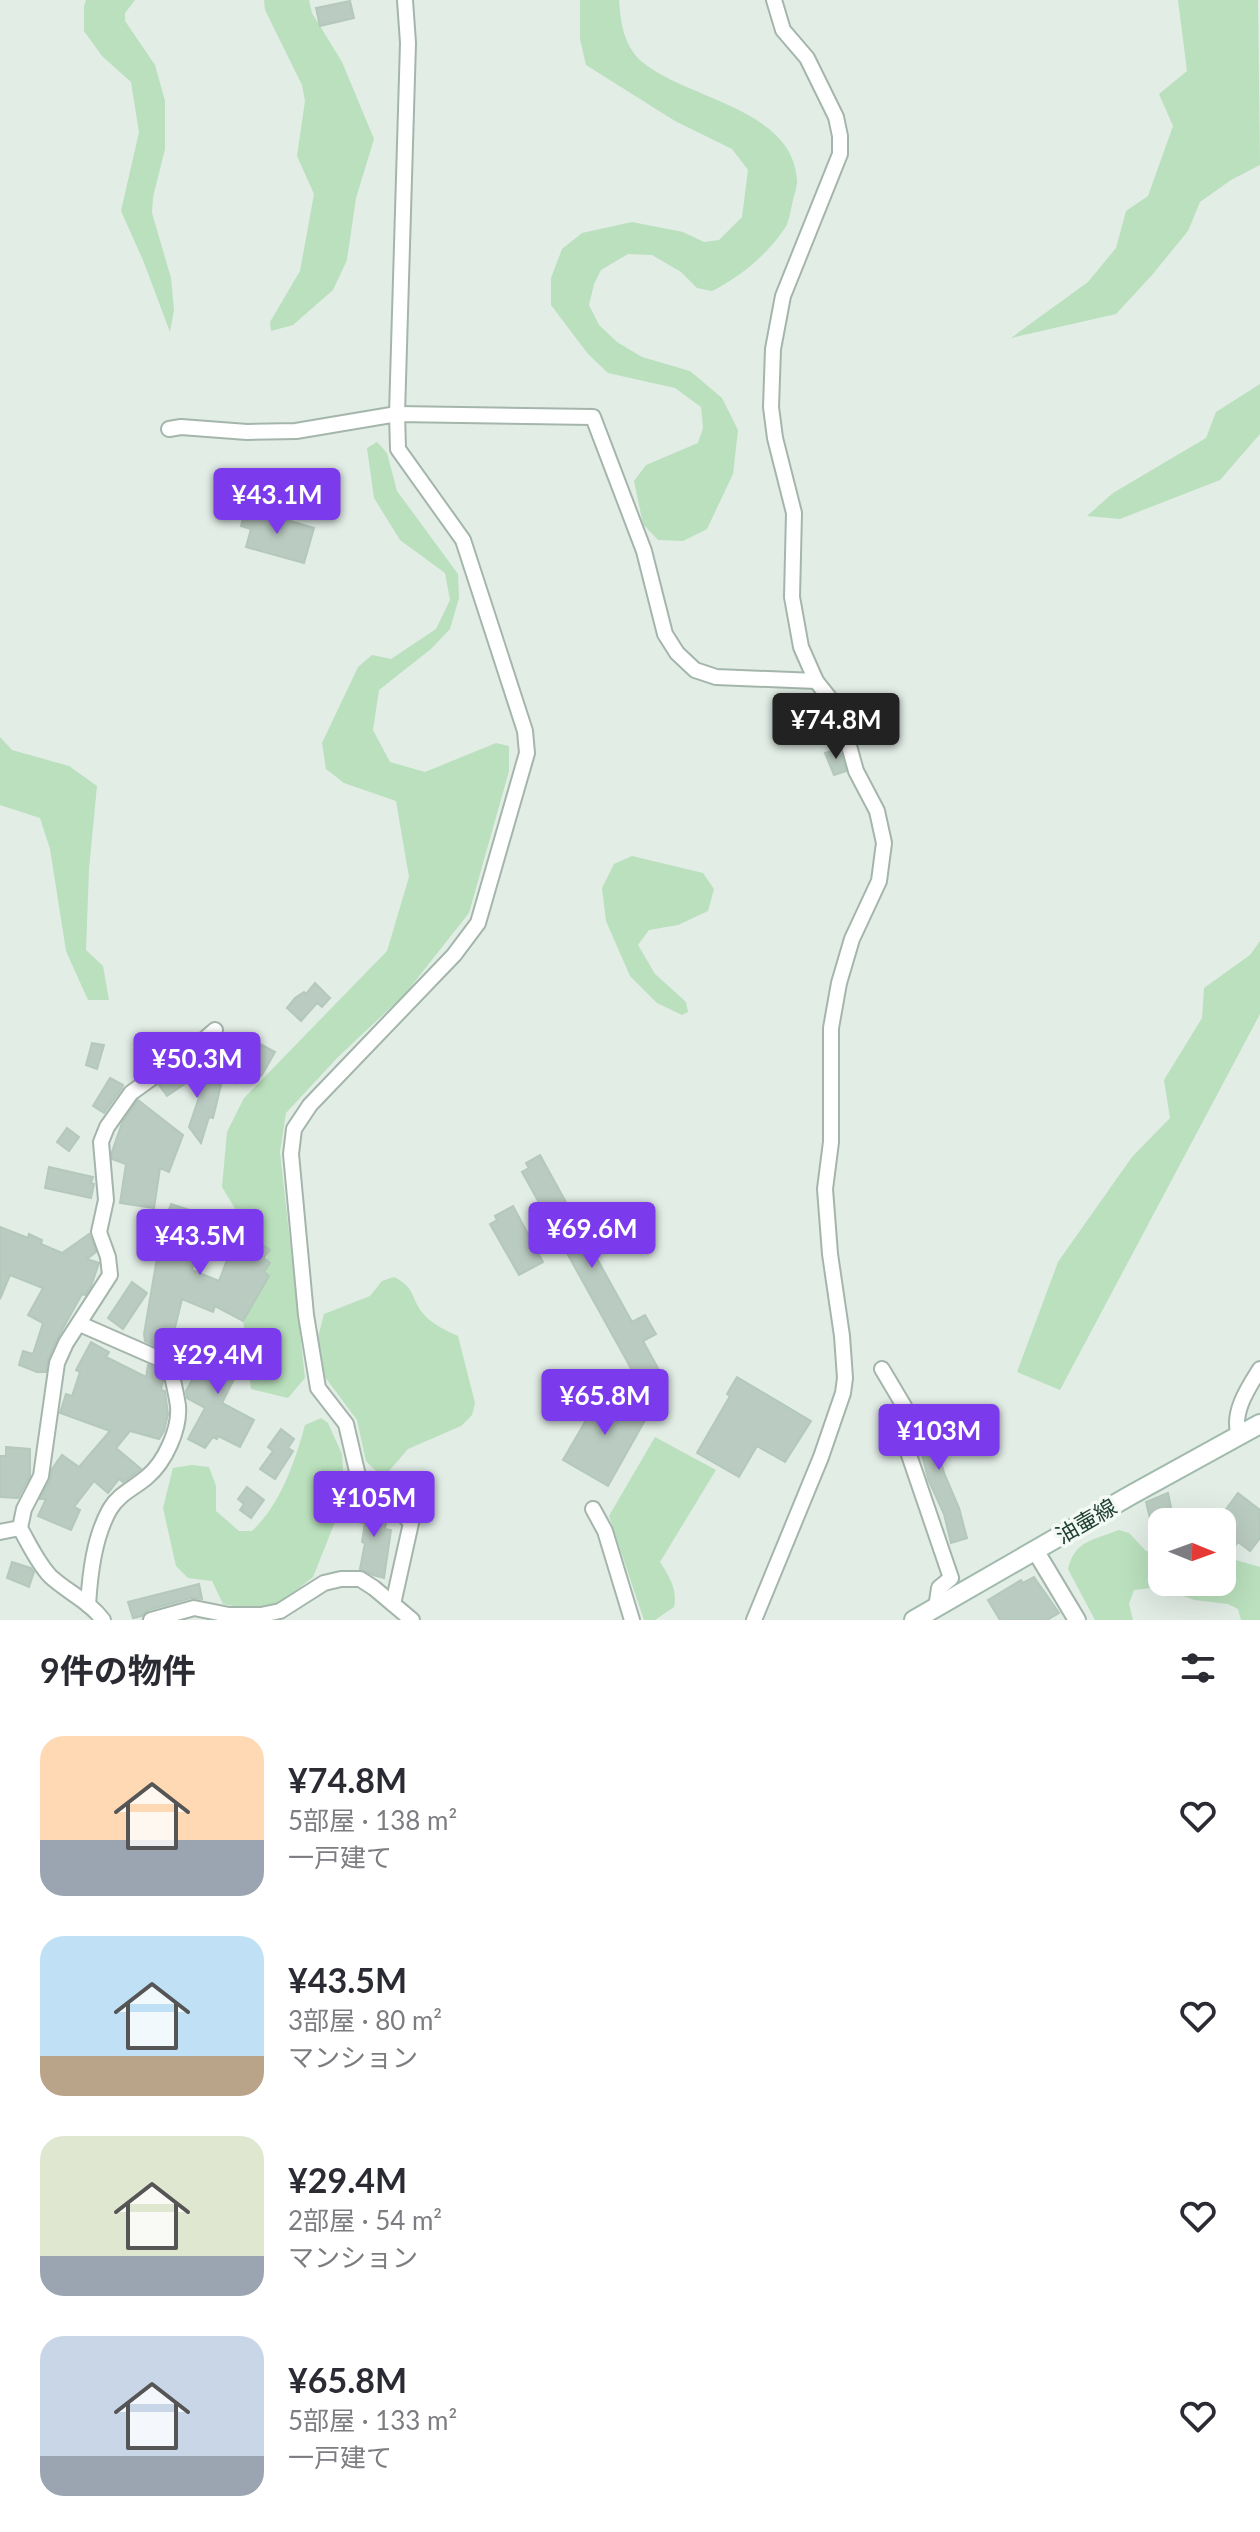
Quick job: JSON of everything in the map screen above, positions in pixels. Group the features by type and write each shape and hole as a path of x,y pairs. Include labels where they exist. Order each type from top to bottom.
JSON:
{"main road":[{"name":"油壷線","path":"914,1620 1260,1424"}],"street":[{"path":"393,1604 411,1523 377,1486 359,1480 346,1424 318,1388 306,1315 291,1154 294,1129 310,1105 454,955 478,923 527,753 525,731 463,540 398,449 408,43 405,0"},
{"path":"754,1620 821,1457 843,1393 843,1350 825,1189 831,1142 831,1028 839,983 852,939 879,881 884,843 877,811 856,771 839,710 816,681 801,647 794,619 794,513 775,438 771,407 773,349 783,296 840,154 840,136 836,117 807,58 783,30 774,0"},
{"path":"169,429 296,431 397,414 593,417 644,551 665,634 677,653 695,670 716,677 816,681"},
{"path":"103,1620 50,1575 20,1528 24,1509 41,1476 57,1363 110,1275 108,1257 99,1232 106,1200 101,1142 107,1127 131,1093 215,1030"},
{"path":"80,1324 169,1363 178,1409 172,1437 159,1466 124,1493 110,1509 90,1578 88,1605"},
{"path":"882,1369 904,1406 908,1452 951,1578 939,1588 936,1608"},
{"path":"1239,1436 1235,1425 1238,1412 1260,1369"},
{"path":"593,1509 605,1531 632,1620"},
{"path":"0,1532 20,1528"},
{"path":"1035,1550 1077,1620"},
{"path":"151,1620 194,1608 229,1615 261,1615 280,1611 324,1583 341,1579 360,1579 412,1620"}],"green space":[{"path":"86,0 135,0 125,13 125,21 155,65 165,101 165,149 152,213 171,278 174,310 170,332 121,211 139,132 131,82 102,56 84,31"},
{"path":"264,0 309,0 312,13 342,62 374,139 356,198 347,260 333,290 293,325 271,331 270,322 300,271 314,194 297,156 305,101 302,85 265,10"},
{"path":"580,0 619,0 627,40 641,61 684,86 758,121 778,137 791,156 797,181 788,223 778,238 752,264 712,291 697,288 681,272 652,255 628,254 601,270 594,284 589,305 599,325 617,342 642,357 690,371 722,398 738,430 733,474 707,529 683,541 658,540 643,524 634,481 646,465 698,443 703,428 701,407 675,388 608,373 588,354 551,305 551,278 562,249 582,233 632,222 683,232 704,242 719,240 742,217 748,170 732,149 675,121 586,65 580,39"},
{"path":"1178,0 1258,0 1260,165 1231,180 1200,202 1188,231 1116,314 1011,338 1088,282 1116,248 1126,211 1148,196 1173,126 1159,94 1187,71"},
{"path":"1260,384 1260,434 1220,480 1120,519 1087,516 1113,493 1206,438 1216,412"},
{"path":"377,442 387,453 397,491 458,574 459,598 450,629 431,649 379,690 373,730 390,762 425,772 496,743 509,746 509,771 469,913 405,994 338,1057 286,1113 280,1152 305,1378 288,1398 251,1389 243,1318 269,1253 245,1225 222,1187 227,1132 244,1098 387,951 409,877 396,801 344,783 326,769 322,743 358,667 372,655 391,659 436,629 450,600 445,573 400,540 374,498 367,448"},
{"path":"0,737 12,750 69,766 97,786 89,869 86,950 103,966 109,1000 88,1000 66,951 50,849 40,818 0,805"},
{"path":"632,856 703,873 714,889 708,911 678,925 649,930 638,945 655,974 686,1002 688,1012 682,1015 657,1003 630,976 606,921 602,888 614,864"},
{"path":"1260,941 1260,1014 1060,1390 1017,1372 1058,1262 1132,1157 1170,1118 1164,1080 1202,1018 1204,988 1250,955"},
{"path":"394,1277 408,1288 429,1319 458,1336 475,1403 472,1415 461,1426 408,1449 389,1471 376,1471 366,1461 357,1420 325,1377 318,1337 324,1314 370,1296 382,1281"},
{"path":"321,1418 328,1423 342,1454 345,1497 313,1577 280,1603 254,1610 223,1604 212,1581 188,1578 176,1566 163,1508 173,1468 192,1465 209,1467 216,1486 216,1511 239,1531 252,1531 278,1496 305,1425"},
{"path":"655,1437 716,1470 660,1562 674,1589 674,1607 655,1620 644,1620 609,1516"},
{"path":"1119,1530 1129,1533 1148,1551 1148,1588 1134,1590 1129,1604 1133,1620 1095,1620 1068,1569 1075,1552 1094,1539"},
{"path":"1236,1560 1260,1567 1260,1620 1241,1620 1238,1609 1228,1604 1184,1596 1236,1596"}],"building":[{"path":"350,1 354,18 320,26 316,8"},
{"path":"246,508 314,528 304,563 246,547 251,529 241,526"},
{"path":"839,748 846,771 834,775 825,753"},
{"path":"315,983 330,998 322,1007 317,1003 301,1021 287,1008"},
{"path":"92,1043 104,1045 97,1069 86,1065"},
{"path":"260,1044 275,1052 266,1068 261,1076 238,1083"},
{"path":"174,1074 221,1085 213,1118 209,1117 201,1143 189,1127 199,1097 189,1081 167,1096 159,1085"},
{"path":"110,1078 123,1085 104,1113 93,1106"},
{"path":"138,1100 183,1135 169,1172 160,1168 154,1208 120,1203 126,1164 112,1159 122,1123"},
{"path":"67,1128 79,1137 69,1151 57,1142"},
{"path":"540,1155 579,1226 592,1219 603,1239 590,1246 632,1322 645,1315 656,1334 643,1341 659,1370 638,1381 522,1172 529,1168 526,1163"},
{"path":"49,1167 93,1177 91,1198 45,1188"},
{"path":"171,1204 208,1216 192,1270 219,1281 230,1246 241,1230 270,1250 264,1258 270,1263 264,1272 269,1276 243,1321 215,1306 213,1312 182,1299 169,1352 145,1341 144,1334 156,1264"},
{"path":"513,1206 543,1262 519,1275 490,1224 497,1220 495,1216"},
{"path":"0,1227 28,1238 29,1234 42,1240 41,1244 62,1253 89,1234 96,1252 87,1259 99,1263 91,1286 85,1295 82,1294 57,1339 46,1372 19,1365 23,1351 33,1354 43,1323 28,1315 43,1288 10,1275 0,1299"},
{"path":"132,1282 147,1293 123,1329 108,1318"},
{"path":"217,1335 244,1346 235,1377 222,1403 254,1420 240,1447 218,1436 217,1439 213,1437 205,1448 188,1439 205,1408 187,1398 186,1391"},
{"path":"91,1342 109,1352 106,1357 146,1377 148,1365 160,1370 163,1381 161,1390 165,1391 168,1414 159,1439 130,1431 116,1448 141,1469 123,1482 119,1479 108,1493 94,1481 74,1507 80,1510 71,1530 38,1516 46,1499 40,1499 52,1469 62,1455 79,1467 110,1431 60,1413 66,1394 72,1396 80,1372 76,1370"},
{"path":"737,1377 811,1421 785,1462 757,1446 739,1477 697,1453 730,1396 727,1394"},
{"path":"599,1388 648,1415 608,1486 563,1460 592,1410 588,1408"},
{"path":"915,1412 944,1413 943,1430 937,1430 938,1451 967,1538 951,1543 944,1514 928,1479"},
{"path":"281,1429 294,1439 288,1448 293,1451 275,1479 260,1469 273,1451 268,1447"},
{"path":"6,1447 30,1449 30,1476 18,1498 0,1497 0,1456 6,1456"},
{"path":"247,1487 264,1500 251,1518 240,1510 244,1504 238,1499"},
{"path":"1168,1493 1171,1508 1148,1510 1146,1502"},
{"path":"1238,1493 1260,1510 1260,1538 1250,1551 1238,1542 1236,1545 1236,1508 1227,1508"},
{"path":"360,1502 379,1505 387,1516 385,1529 391,1530 384,1578 360,1569 365,1523 357,1522"},
{"path":"12,1562 31,1568 34,1572 29,1587 7,1578"},
{"path":"1034,1577 1059,1613 1047,1620 1000,1620 988,1600 1021,1580 1023,1583"},
{"path":"199,1584 202,1599 191,1598 148,1610 142,1616 133,1618 128,1602"}]}
